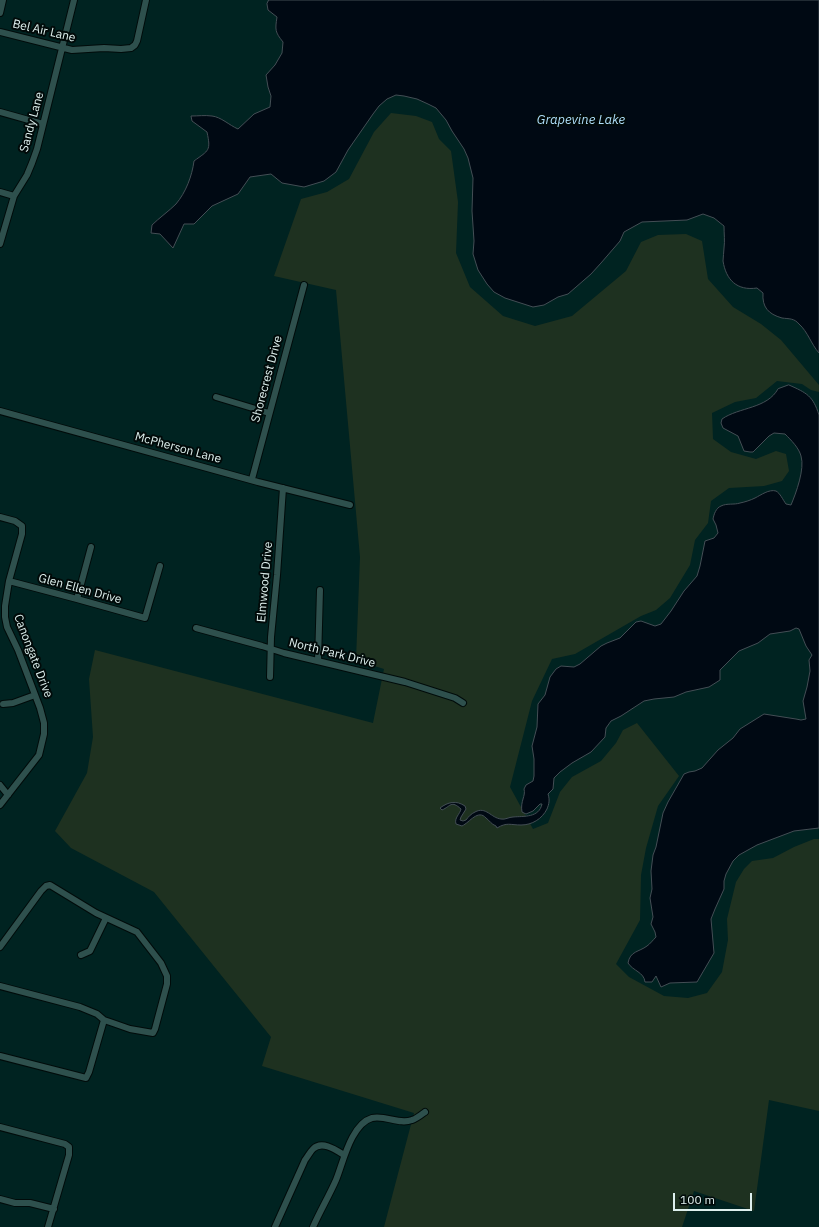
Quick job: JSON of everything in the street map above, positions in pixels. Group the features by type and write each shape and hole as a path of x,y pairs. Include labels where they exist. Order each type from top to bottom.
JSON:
{"street":[{"path":"0,12 3,0"},
{"name":"Sandy Lane","path":"0,244 14,196 32,163 74,0"},
{"name":"Bel Air Lane","path":"0,32 72,50 132,48 137,41 146,0"},
{"path":"0,112 43,124"},
{"path":"0,192 14,196"},
{"name":"Shorecrest Drive","path":"252,479 281,373 284,354 304,285"},
{"path":"216,397 269,413"},
{"name":"McPherson Lane","path":"0,411 350,505"},
{"name":"Elmwood Drive","path":"270,677 271,637 281,531 283,488"},
{"name":"Canongate Drive","path":"0,517 15,521 22,526 22,534 9,581 4,606 5,617 40,708 44,723 44,734 39,755 0,805"},
{"path":"77,599 91,547"},
{"name":"Glen Ellen Drive","path":"9,581 145,618 160,566"},
{"path":"318,661 320,590"},
{"name":"North Park Drive","path":"196,628 271,648 284,653 405,682 455,698 463,703"},
{"path":"3,704 13,703 35,695"},
{"path":"0,785 8,795"},
{"path":"0,947 41,891 50,884 80,904 137,932 161,963 166,972 167,989 153,1033 130,1029 104,1020 97,1014 80,1007 0,986"},
{"path":"81,955 90,952 106,918"},
{"path":"0,1056 86,1078 104,1020"},
{"path":"313,1227 336,1178 344,1155 357,1130 367,1120 379,1118 402,1122 413,1120 425,1112"},
{"path":"0,1127 65,1144 69,1147 69,1155 48,1227"},
{"path":"275,1227 305,1160 312,1150 316,1146 327,1146 344,1155"},
{"path":"0,1199 15,1203 30,1203 54,1208"}],"green space":[{"path":"391,113 416,116 432,122 439,139 451,151 458,202 456,253 470,287 503,316 535,326 572,316 626,271 641,242 658,235 686,234 702,241 708,279 733,307 761,324 781,340 819,385 819,392 811,390 802,384 777,381 756,398 735,402 712,413 713,439 731,452 756,459 776,451 786,454 789,471 782,481 764,486 729,488 711,501 708,523 695,540 690,565 670,598 656,610 641,616 575,654 552,659 532,701 510,787 533,829 548,823 560,792 572,777 601,761 616,743 623,730 637,723 679,776 658,806 646,848 641,875 640,920 616,964 629,977 664,996 688,998 707,993 722,972 728,940 727,919 736,882 744,869 752,861 773,858 794,847 814,839 819,839 819,1111 769,1100 754,1211 694,1191 682,1227 384,1227 414,1113 262,1066 271,1037 154,892 71,848 55,831 87,773 93,737 89,679 95,650 373,723 384,669 356,660 360,557 336,290 274,276 301,199 327,192 349,179 374,132"}],"water":[{"name":"Grapevine Lake","path":"269,0 819,0 819,353 805,331 797,322 777,316 767,309 763,298 763,293 757,288 744,288 738,286 730,279 723,261 724,226 714,218 703,214 687,220 642,222 624,232 620,241 591,274 568,294 558,297 544,305 533,307 505,298 494,292 478,270 473,254 473,178 464,149 446,120 436,108 417,99 404,96 396,95 387,99 379,106 348,150 336,172 324,181 304,187 282,183 271,174 250,177 238,194 212,206 194,224 184,224 173,248 160,234 151,233 152,225 180,199 188,184 194,161 208,150 209,143 207,132 192,121 191,116 215,117 222,119 238,129 254,114 270,107 271,96 266,75 275,65 282,53 283,42 276,31 277,17 268,10 267,4"},
{"path":"789,385 805,393 812,399 819,415 819,828 794,831 757,845 739,855 733,861 726,874 724,889 711,919 714,953 697,982 670,983 661,987 656,976 652,982 645,982 643,976 628,963 633,954 647,946 656,937 651,924 653,917 650,898 652,889 651,871 653,855 663,813 684,774 702,768 718,750 733,738 740,729 764,714 801,720 806,719 803,701 810,671 809,660 812,655 806,646 799,629 796,628 790,631 770,634 758,643 739,651 720,670 720,680 709,687 686,692 674,697 644,701 611,721 606,728 605,737 591,752 572,763 554,778 553,789 548,794 549,802 547,809 542,816 533,823 525,825 506,824 497,828 480,815 474,817 462,826 456,824 456,818 461,809 458,806 453,804 442,810 440,808 452,802 462,804 466,809 460,820 463,821 472,814 482,810 502,819 526,816 538,812 542,804 526,814 522,812 524,789 526,785 533,781 534,776 532,746 537,727 538,704 545,695 550,677 556,669 561,666 574,667 580,664 601,646 620,638 636,622 641,621 655,626 661,624 684,591 697,576 705,541 714,538 718,533 713,519 719,507 723,505 746,502 771,491 776,491 779,493 786,504 791,505 802,467 800,453 792,441 785,434 774,433 753,452 744,451 738,436 723,428 721,423 722,419 729,415 760,404 773,396 778,389"}]}
